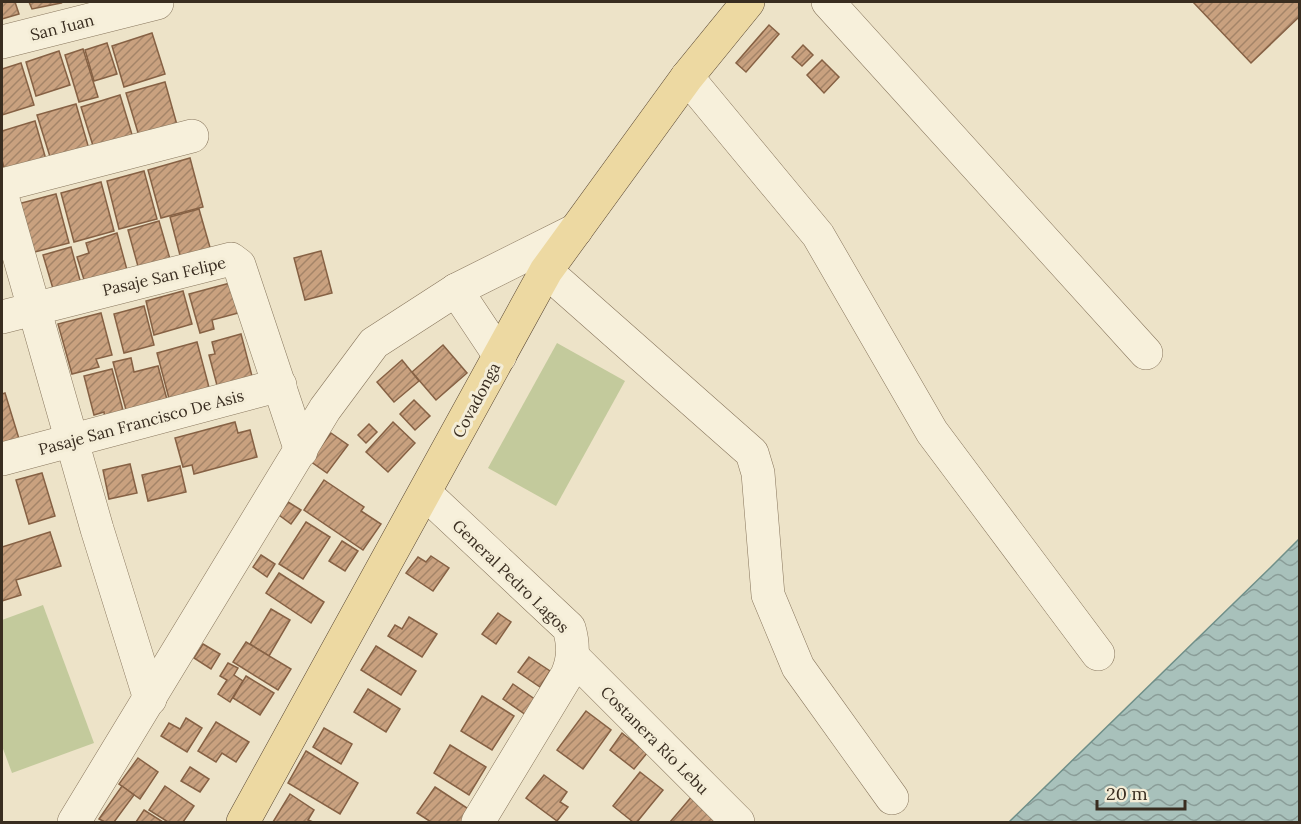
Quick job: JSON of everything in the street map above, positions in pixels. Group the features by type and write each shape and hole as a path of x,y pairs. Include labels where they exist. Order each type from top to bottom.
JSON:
{"main road":[{"name":"Covadonga","path":"243,822 426,494 546,271 687,77 748,2"}],"street":[{"path":"828,2 1146,353"},
{"name":"San Juan","path":"2,42 157,3"},
{"path":"687,77 818,235 932,432 1098,654"},
{"path":"2,185 192,136"},
{"path":"2,196 72,441 150,699"},
{"path":"74,822 343,382 374,343 456,290 576,230"},
{"name":"Pasaje San Felipe","path":"2,317 231,259 239,265 301,451"},
{"path":"546,271 752,453 758,473 768,595 798,667 891,798"},
{"path":"456,290 500,356"},
{"name":"Pasaje San Francisco De Asis","path":"2,459 280,385"},
{"name":"General Pedro Lagos","path":"426,494 569,628 572,639 573,657 567,675 478,822"},
{"name":"Costanera Río Lebu","path":"573,657 738,822"}],"green space":[{"path":"557,343 625,381 556,506 488,468"},
{"path":"43,605 94,743 12,773 2,746 2,620"}],"water":[{"path":"1299,539 1299,822 1009,822 1271,567"}],"building":[{"path":"2,2 15,2 19,14 2,19"},
{"path":"29,2 60,2 61,3 32,9"},
{"path":"1193,2 1300,2 1300,16 1251,63"},
{"path":"769,25 779,34 746,72 736,63"},
{"path":"152,33 165,74 124,87 112,46"},
{"path":"107,43 117,74 94,81 85,50"},
{"path":"803,45 813,55 802,66 792,57"},
{"path":"83,49 98,97 79,102 65,55"},
{"path":"59,51 70,85 36,96 26,62"},
{"path":"822,60 839,77 824,93 807,75"},
{"path":"21,63 34,105 2,115 2,69"},
{"path":"165,82 177,125 139,136 126,93"},
{"path":"120,95 133,138 94,149 81,107"},
{"path":"76,104 91,156 51,160 37,115"},
{"path":"35,121 47,163 6,176 2,160 2,131"},
{"path":"190,158 203,207 161,218 148,170"},
{"path":"144,171 157,219 119,229 107,181"},
{"path":"101,182 114,231 74,242 61,193"},
{"path":"56,194 69,243 27,254 14,205"},
{"path":"199,209 211,251 181,259 170,217"},
{"path":"159,221 172,266 139,270 128,230"},
{"path":"117,233 127,270 85,283 77,257 89,253 86,243"},
{"path":"71,247 81,284 54,292 43,255"},
{"path":"321,251 332,293 305,300 294,258"},
{"path":"234,282 242,312 212,320 214,329 200,333 189,294"},
{"path":"183,291 192,324 154,335 146,301"},
{"path":"144,306 154,345 124,353 114,314"},
{"path":"101,313 112,355 96,359 99,367 72,374 58,324"},
{"path":"241,334 253,380 218,389 209,355 215,354 212,342"},
{"path":"197,342 211,395 171,406 157,353"},
{"path":"443,345 467,373 436,400 412,372"},
{"path":"131,358 134,372 158,366 169,407 128,417 113,362"},
{"path":"402,360 419,381 394,402 377,382"},
{"path":"112,369 124,414 105,419 104,412 94,415 84,376"},
{"path":"5,393 20,442 2,448 2,394"},
{"path":"414,400 430,416 415,430 400,414"},
{"path":"235,422 238,433 250,430 257,457 194,474 192,465 183,467 175,438"},
{"path":"393,422 415,443 388,472 366,452"},
{"path":"369,424 377,432 366,443 358,435"},
{"path":"331,433 348,445 327,473 310,461"},
{"path":"130,464 137,493 109,499 103,470"},
{"path":"180,466 186,492 148,501 142,475"},
{"path":"42,473 55,516 29,524 16,480"},
{"path":"324,480 364,507 361,511 381,524 363,550 304,510"},
{"path":"288,502 301,510 291,524 279,515"},
{"path":"306,522 330,537 303,579 279,564"},
{"path":"50,532 61,566 16,580 21,595 2,601 2,547"},
{"path":"342,541 358,551 345,571 329,561"},
{"path":"261,555 275,564 267,577 253,567"},
{"path":"431,556 449,568 433,591 406,573 418,557 426,562"},
{"path":"279,573 324,602 311,623 266,593"},
{"path":"271,609 290,620 269,656 250,644"},
{"path":"498,613 511,622 496,644 482,634"},
{"path":"409,617 437,634 422,657 388,636 395,625 402,629"},
{"path":"246,642 291,669 278,690 233,662"},
{"path":"203,644 220,654 211,669 194,658"},
{"path":"376,646 416,671 401,695 361,670"},
{"path":"529,657 550,671 540,687 518,672"},
{"path":"228,663 238,668 234,675 243,681 230,702 218,694 227,680 220,676"},
{"path":"246,676 274,693 260,715 233,698"},
{"path":"513,684 536,700 526,715 503,699"},
{"path":"368,689 400,709 386,732 354,712"},
{"path":"482,696 514,716 492,750 461,731"},
{"path":"586,711 611,730 583,769 557,750"},
{"path":"186,718 202,728 187,752 161,736 169,723 180,729"},
{"path":"216,722 249,742 236,762 222,753 216,762 198,751"},
{"path":"324,728 352,744 341,764 313,747"},
{"path":"622,733 647,753 634,769 610,750"},
{"path":"450,745 486,767 469,795 434,773"},
{"path":"306,751 358,783 340,814 288,783"},
{"path":"138,758 158,772 140,799 119,784"},
{"path":"190,767 209,779 200,792 181,781"},
{"path":"640,772 663,790 637,822 633,822 613,806"},
{"path":"544,775 567,792 560,802 568,807 557,821 526,798"},
{"path":"122,786 134,795 114,822 99,819"},
{"path":"165,786 194,806 183,822 168,822 149,810"},
{"path":"435,787 470,810 462,822 431,822 417,813"},
{"path":"290,794 314,810 308,820 313,822 273,822"},
{"path":"693,795 725,822 670,822"},
{"path":"144,810 163,822 136,822"}]}
